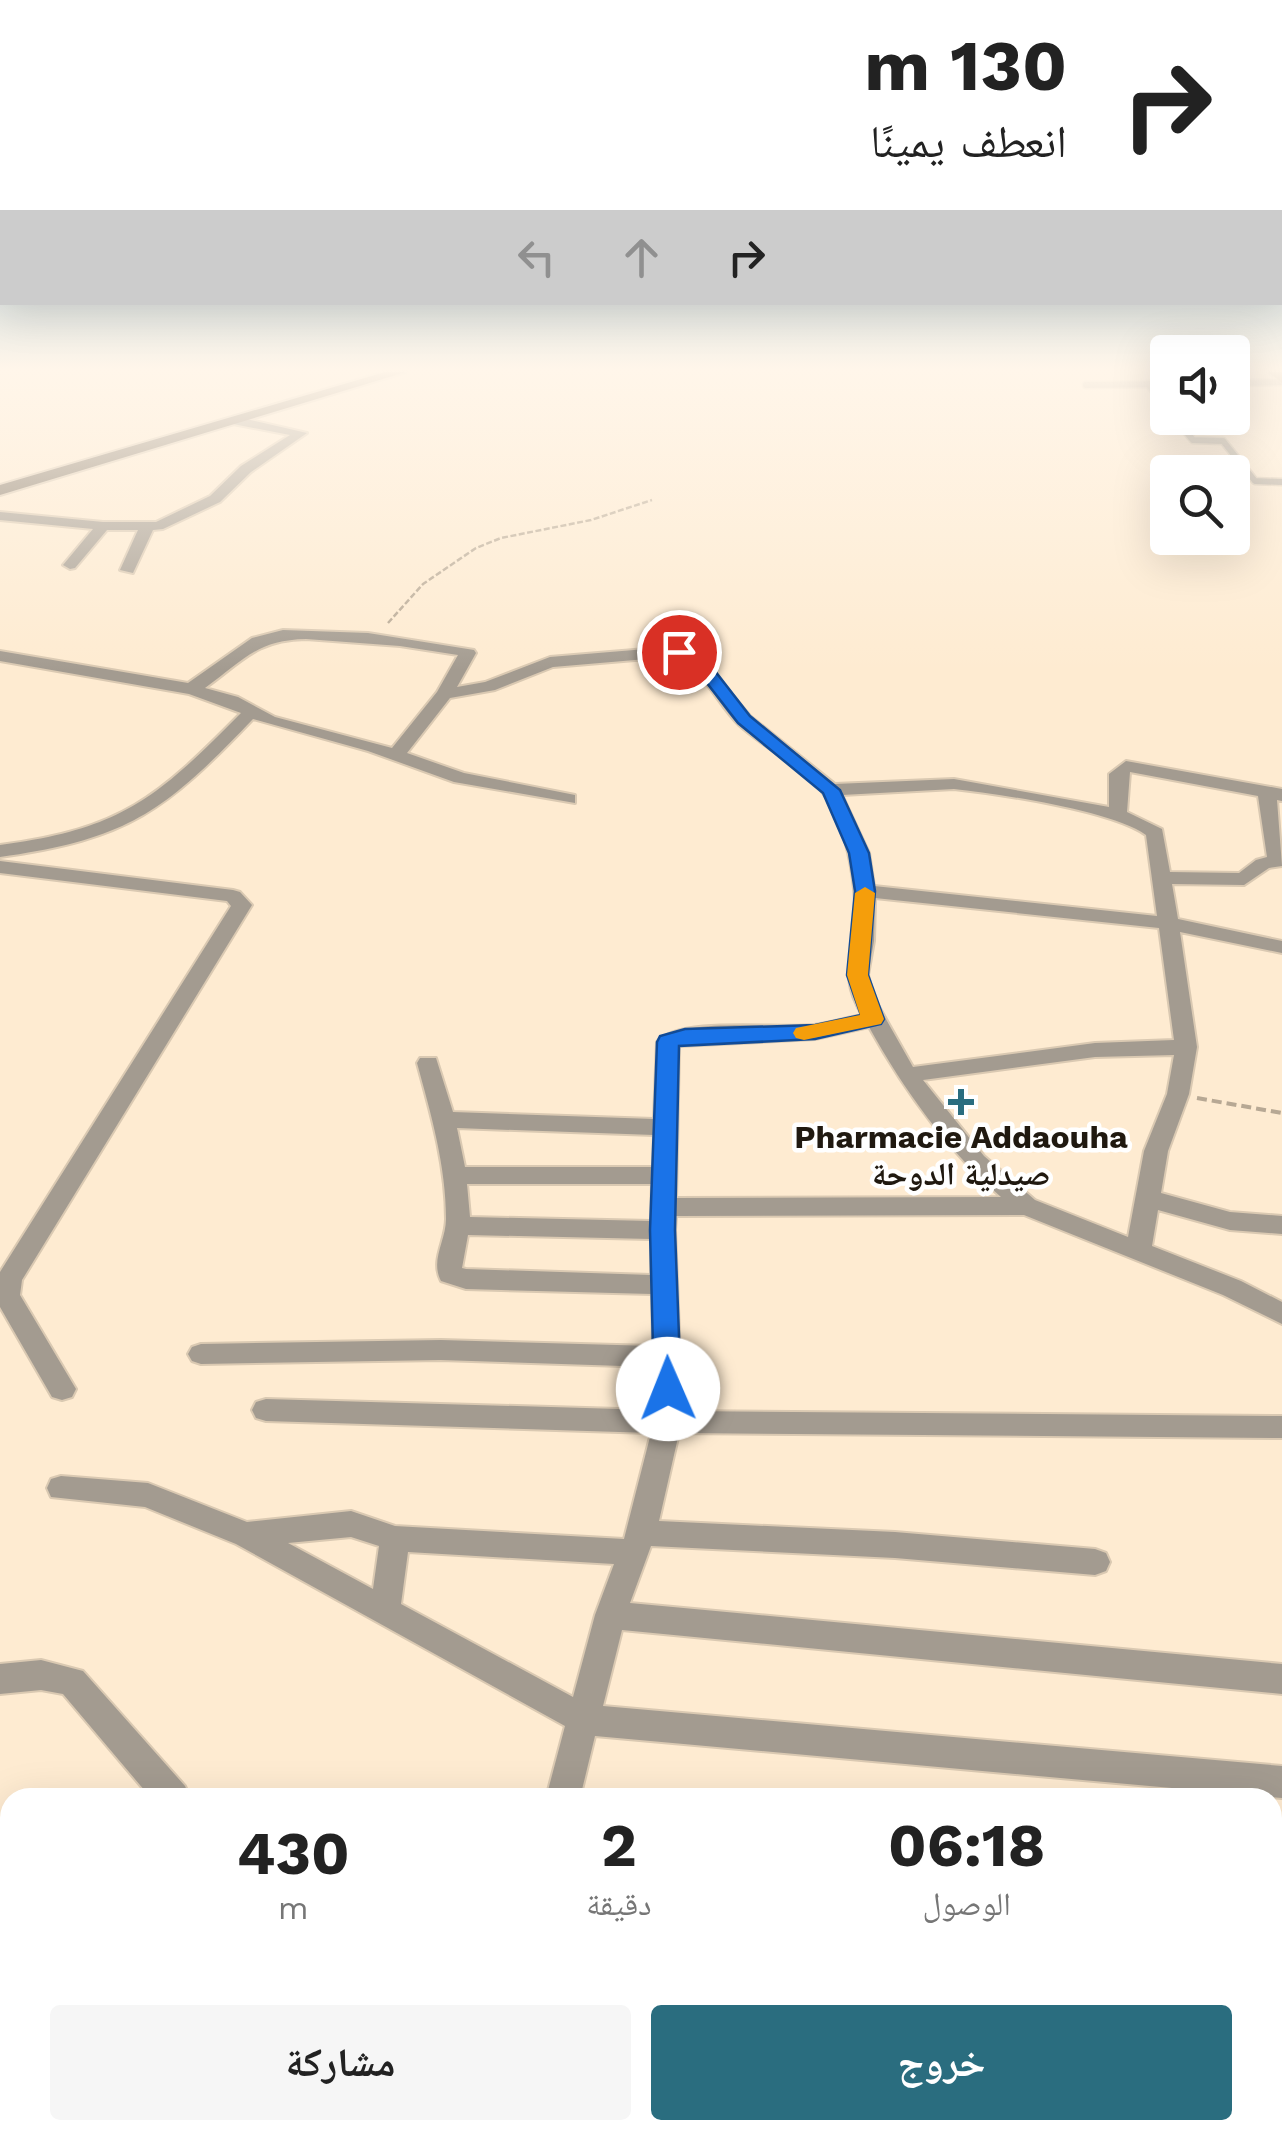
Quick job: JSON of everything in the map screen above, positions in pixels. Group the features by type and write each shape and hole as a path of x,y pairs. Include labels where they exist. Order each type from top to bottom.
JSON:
{"street":[{"path":"0,490 62,472"},
{"path":"0,516 146,528 209,503 243,472"},
{"path":"70,565 103,526"},
{"path":"128,570 146,528"},
{"path":"191,689 273,635 370,640 468,654 444,694 395,756"},
{"path":"444,694 489,686 550,662 684,653 702,666 744,720 831,790 859,853 865,891 857,975 873,1019 908,1075 976,1162 1026,1206 1232,1288 1282,1314"},
{"path":"0,656 191,689 232,702 250,713 460,778 568,798"},
{"path":"0,852 94,833 127,819 191,768 250,713"},
{"path":"1118,815 1118,774 1126,766 1274,794 1280,860 1263,864 1244,879 1162,878"},
{"path":"831,790 985,786 1118,815 1137,821 1155,834 1186,1048 1178,1094 1156,1151 1138,1252"},
{"path":"0,867 233,896 242,905 9,1279 4,1297 62,1389"},
{"path":"865,891 1167,923 1282,947"},
{"path":"567,1788 610,1615 636,1542 668,1422 664,1127 668,1042 671,1038 815,1032 873,1019"},
{"path":"908,1075 1095,1050 1186,1048"},
{"path":"428,1064 456,1175 459,1226 448,1269 458,1277 665,1286"},
{"path":"444,1120 664,1127"},
{"path":"456,1175 667,1176"},
{"path":"1146,1198 1230,1221 1282,1225"},
{"path":"459,1226 1026,1206"},
{"path":"201,1354 442,1350 667,1356"},
{"path":"266,1410 668,1422 1282,1427"},
{"path":"61,1488 148,1495 246,1535 584,1720 1282,1782"},
{"path":"246,1535 350,1524 395,1539 895,1545 1095,1562"},
{"path":"386,1611 395,1539"},
{"path":"610,1615 1282,1679"},
{"path":"0,1679 41,1675 72,1680 164,1788"}],"lane":[{"path":"1248,472 1256,481 1282,482"}],"path":[{"path":"370,640 423,584 476,548 501,538 591,520 652,500"},
{"path":"1178,1094 1282,1112"}],"slow traffic":[{"path":"804,1033 873,1019 857,975 864,941 865,893"}],"place":[{"name":"Pharmacie Addaouha صيدلية الدوحة","path":"961,1102"}],"route":[{"path":"668,1389 662,1230 667,1176 664,1127 668,1042 685,1036 815,1032 873,1019 857,975 864,941 865,891 859,853 831,790 744,720 702,666 679,652"}]}
